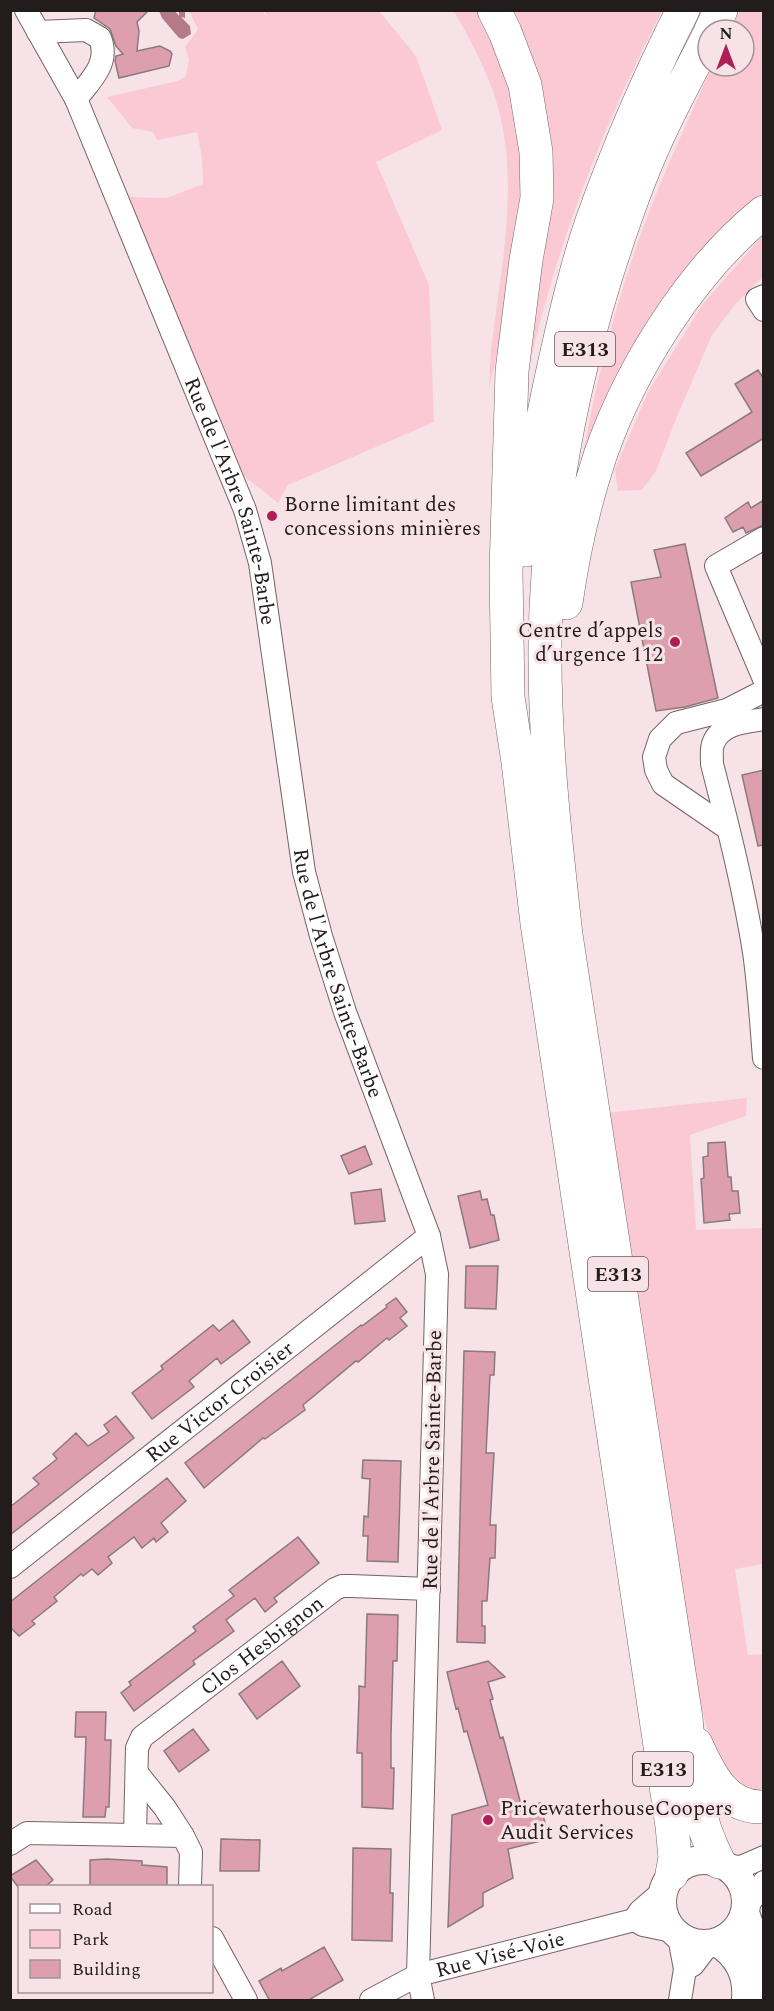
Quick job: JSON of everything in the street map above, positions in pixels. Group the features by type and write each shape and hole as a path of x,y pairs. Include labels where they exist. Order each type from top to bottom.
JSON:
{"highway":[{"path":"494,10 505,32 525,86 536,152 537,198 526,260 512,371 506,550 508,697 518,762"},
{"name":"E313","path":"667,1883 675,1858 672,1826 537,923 518,762 526,538 540,428 563,326 591,226 624,140 683,10"},
{"name":"E313","path":"696,61 654,145 618,237 589,331 567,423 557,489 546,603 546,683 553,820 566,935 686,1718 693,1786 704,1829 723,1864"},
{"path":"546,683 560,641 572,562 584,510 600,455 618,413 647,355 688,291 728,244 764,212"},
{"path":"686,1718 705,1764 721,1789 741,1804 764,1807"}],"main road":[{"path":"746,2001 744,1971 733,1954 713,1943 688,1941 676,1934 662,1912 667,1883 682,1865 694,1860 706,1859 723,1864 736,1874 742,1884 745,1891 746,1911 762,1962 763,1985 759,2001"},
{"path":"713,1943 734,1932 746,1911"}],"street":[{"name":"Rue de l'Arbre Sainte-Barbe","path":"26,10 76,99 245,510 260,564 304,872 345,1012 429,1236 437,1274 418,1975 423,2001"},
{"path":"38,32 86,30 100,38 104,47 101,66 76,99"},
{"path":"764,296 757,299 764,310"},
{"path":"764,538 716,566 764,679"},
{"path":"726,819 663,784 656,770 654,757 660,739 676,723 727,710 764,691"},
{"path":"764,719 734,724 720,733 713,744 712,764 741,883 753,950 764,1058"},
{"path":"660,739 677,732 692,732 704,736 713,744"},
{"name":"Rue Victor Croisier","path":"10,1567 429,1236"},
{"name":"Clos Hesbignon","path":"135,1835 137,1748 142,1737 335,1589 342,1586 429,1588"},
{"path":"137,1773 165,1808 191,1852 190,1885"},
{"path":"10,1844 27,1833 183,1836"},
{"path":"723,1864 741,1867 764,1857"},
{"path":"746,1911 764,1882"},
{"path":"667,1883 634,1920 643,1925 676,1934 683,1989"},
{"name":"Rue Visé-Voie","path":"371,2001 418,1975 634,1920"},
{"path":"213,1940 246,2001"},
{"path":"683,1989 693,1965 713,1943"}],"green space":[{"path":"189,11 262,11 268,18 264,11 379,11 416,56 442,130 376,162 429,285 434,422 288,485 278,503 238,471 129,197 167,198 203,184 202,158 197,132 157,140 153,132 132,128 107,97 178,81 186,76 189,59 185,47 198,29"},
{"path":"454,11 478,11 508,82 518,120 523,158 521,216 514,275 489,389 491,348 508,203 506,150 502,124 489,80"},
{"path":"504,11 662,11 622,94 586,179 571,222 543,310 527,378 521,417 544,213"},
{"path":"740,11 763,11 763,193 726,230 578,482 596,389 611,329 639,239 674,152 707,78 756,78 756,18 736,18"},
{"path":"763,235 763,278 734,306 712,335 656,471 642,490 618,491 615,469 648,392 703,304"},
{"path":"747,1098 746,1116 690,1135 696,1230 762,1228 764,1251 763,1564 735,1569 748,1655 763,1654 763,1796 755,1800 720,1771 696,1691 605,1113"}],"shaded area":[{"path":"159,11 175,11 179,16 179,11 185,12 185,18 181,17 190,26 191,34 183,39 179,38"}],"building":[{"path":"96,10 149,10 137,22 139,31 137,51 160,46 172,54 169,66 119,78 115,61 116,56 123,54 116,46 110,29 94,18"},
{"path":"758,370 764,379 764,438 701,476 686,453 752,412 735,384"},
{"path":"764,500 764,525 746,533 743,527 733,532 725,518 748,502 751,508"},
{"name":"Centre d’appels d’urgence 112","path":"685,544 718,698 685,707 656,711 631,582 661,577 654,550"},
{"path":"764,770 764,845 758,846 742,775"},
{"path":"725,1142 728,1177 731,1177 732,1191 738,1191 740,1213 729,1214 730,1220 704,1223 701,1179 704,1178 703,1157 708,1156 708,1143"},
{"path":"365,1146 372,1164 349,1174 341,1156"},
{"path":"381,1189 385,1221 355,1224 351,1193"},
{"path":"480,1191 482,1200 487,1199 491,1215 494,1215 499,1240 470,1248 458,1196"},
{"path":"466,1266 498,1266 496,1309 465,1308"},
{"path":"396,1298 407,1312 400,1318 407,1326 389,1340 387,1338 358,1362 356,1361 303,1405 305,1410 265,1439 263,1438 204,1488 185,1463"},
{"path":"233,1320 250,1342 221,1364 217,1358 189,1381 194,1387 152,1419 132,1393 163,1369 161,1366 213,1325 219,1331"},
{"path":"464,1351 495,1352 494,1375 490,1375 486,1453 494,1453 490,1525 496,1525 495,1558 490,1558 487,1601 482,1601 485,1643 457,1642"},
{"path":"116,1416 134,1438 10,1535 10,1507 39,1484 33,1478 57,1459 53,1454 76,1433 88,1446 109,1432 104,1425"},
{"path":"363,1460 401,1461 398,1562 367,1561 368,1536 363,1536 364,1516 368,1517 370,1479 362,1478"},
{"path":"167,1478 186,1501 161,1523 168,1532 156,1542 154,1538 142,1548 134,1537 108,1557 112,1563 98,1575 92,1569 83,1576 81,1574 54,1597 57,1601 32,1621 35,1624 19,1636 10,1627 10,1602"},
{"path":"298,1537 319,1563 274,1598 277,1602 265,1612 255,1598 226,1620 234,1631 193,1661 195,1664 134,1711 121,1693 131,1685 129,1682 196,1631 193,1627 234,1596 229,1590"},
{"path":"367,1614 398,1615 397,1661 393,1661 391,1734 391,1768 394,1768 393,1809 362,1807 362,1753 357,1753 359,1686 365,1687"},
{"path":"282,1661 300,1686 257,1719 239,1694"},
{"path":"488,1661 505,1677 488,1682 493,1699 490,1700 500,1738 503,1737 522,1808 540,1803 549,1839 508,1849 513,1878 483,1893 483,1906 448,1927 452,1815 488,1805 467,1731 464,1732 458,1708 456,1709 447,1672"},
{"path":"76,1712 106,1712 105,1740 111,1740 109,1807 106,1807 105,1817 83,1817 86,1737 75,1737"},
{"path":"193,1729 209,1750 179,1772 164,1751"},
{"path":"221,1839 260,1840 259,1871 220,1871"},
{"path":"353,1848 391,1849 392,1941 352,1940"},
{"path":"36,1860 53,1880 47,1885 18,1885 18,1887 10,1876"},
{"path":"90,1860 142,1861 142,1865 167,1867 167,1885 90,1885"},
{"path":"324,1947 343,1980 307,2001 270,2001 259,1981"}],"place":[{"name":"Borne limitant des concessions minières","path":"272,516"},
{"name":"Centre d’appels d’urgence 112","path":"675,642"},
{"name":"PricewaterhouseCoopers Audit Services","path":"488,1820"}]}
